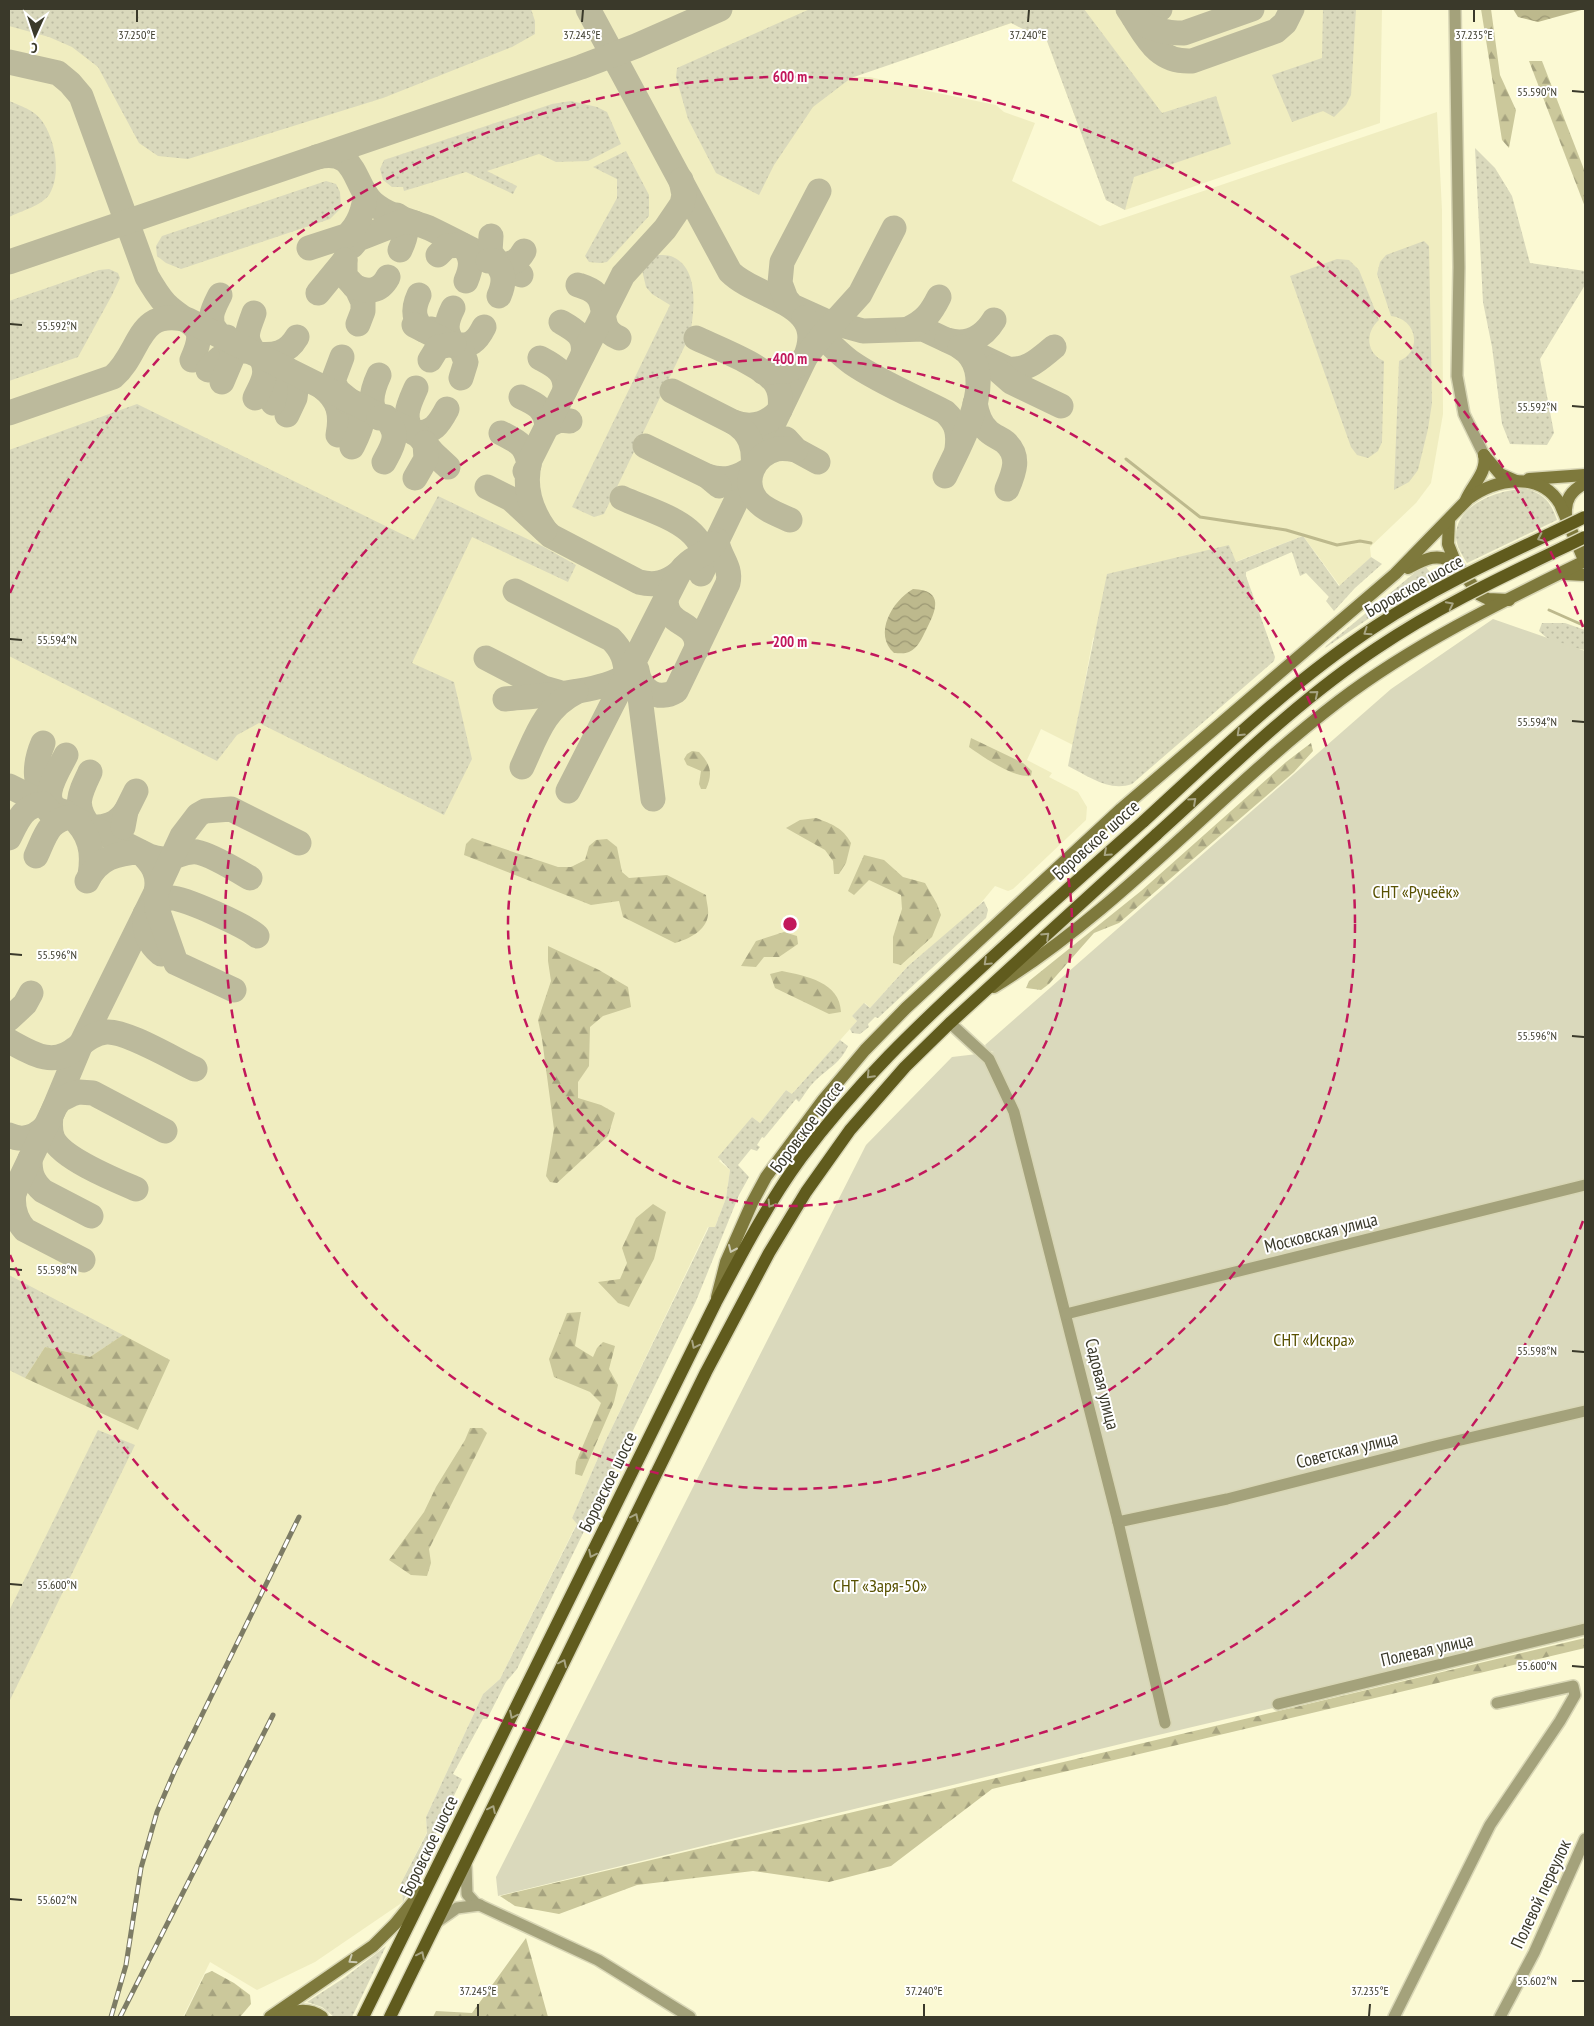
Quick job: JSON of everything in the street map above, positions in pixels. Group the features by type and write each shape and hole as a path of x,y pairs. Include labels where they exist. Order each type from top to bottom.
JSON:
{"main road":[{"path":"1484,455 1498,473 1508,479 1534,482 1548,490 1556,498 1568,522 1580,539 1585,565"},
{"path":"1466,502 1473,484 1484,469 1484,455"},
{"path":"716,1302 726,1262 752,1203 769,1173 823,1100 866,1050 906,1008 1121,809 1396,573 1478,492 1490,486 1518,481 1585,475"},
{"path":"1568,522 1566,506 1568,498 1573,491 1585,483"},
{"name":"Боровское шоссе","path":"364,2017 716,1302 760,1222 793,1170 854,1093 924,1019 1265,710 1311,672 1352,642 1429,595 1585,517"},
{"path":"1449,520 1447,540 1455,563 1480,595 1488,599 1508,600"},
{"path":"1570,569 1580,539"},
{"name":"Боровское шоссе","path":"390,2017 706,1372 774,1244 806,1192 850,1130 905,1068 950,1023 1299,706 1371,652 1435,613 1580,539"},
{"path":"1396,573 1430,557 1443,557 1455,563"},
{"path":"984,993 1025,967 1119,893 1256,771 1339,701 1390,666 1439,636 1570,569 1585,565"},
{"path":"1548,580 1568,574 1585,565"},
{"path":"270,2017 373,1946 395,1924 434,1876"},
{"path":"280,2017 298,2010 312,2012 322,2017"}],"street":[{"path":"1455,9 1459,267 1457,376 1464,414 1484,455"},
{"name":"Садовая улица","path":"950,1023 989,1059 1014,1112 1118,1522 1165,1723"},
{"name":"Московская улица","path":"1066,1314 1585,1185"},
{"name":"Советская улица","path":"1118,1522 1227,1499 1435,1446 1585,1411"},
{"name":"Полевая улица","path":"1278,1704 1585,1629"},
{"path":"1394,2017 1490,1825 1560,1721 1575,1695 1574,1686 1497,1703"},
{"name":"Полевой переулок","path":"1500,2017 1534,1953 1585,1839"},
{"path":"466,1864 467,1894 480,1906 598,1960 690,2017"},
{"path":"438,1922 457,1908 480,1906"}],"shaded area":[{"path":"9,9 1382,9 1380,123 1125,210 1106,200 1047,41 1012,23 851,77 870,77 996,105 1004,112 1035,123 1012,181 1100,226 1437,112 1442,210 1443,414 1431,483 1416,503 1370,547 1371,557 1340,586 1303,536 1235,562 1229,545 1093,638 1073,745 1041,729 1027,760 1052,773 1049,777 1078,792 1087,807 1086,820 1013,889 1008,891 995,886 976,909 908,966 870,1008 865,1003 852,1016 857,1021 792,1094 786,1090 760,1123 752,1117 719,1161 730,1170 726,1198 715,1227 708,1227 604,1444 572,1518 577,1523 500,1679 483,1694 426,1817 427,1832 401,1883 403,1902 315,1962 257,1990 210,1962 183,2017 9,2017"}],"green space":[{"path":"9,9 531,9 535,21 535,34 512,47 383,98 188,159 158,156 139,143 98,67 72,47 49,37 9,26"},
{"path":"810,9 1084,9 1162,113 1216,96 1231,144 1134,177 1125,210 1106,200 1047,41 1011,23 851,78 813,107 774,165 759,195 716,173 688,119 676,77 677,68"},
{"path":"1323,9 1356,9 1351,95 1346,105 1334,117 1323,111 1292,122 1272,75 1322,58"},
{"path":"1481,9 1491,9 1500,75 1516,110 1509,148 1502,140"},
{"path":"1529,61 1542,61 1585,172 1585,207"},
{"path":"9,101 32,111 42,121 53,147 56,168 53,187 49,195 36,205 9,217"},
{"path":"571,101 597,107 607,112 621,144 588,161 556,162 539,154 487,171 517,186 513,194 466,172 404,191 403,187 392,187 383,180 380,169 384,160 552,104"},
{"path":"1475,148 1495,168 1512,196 1530,263 1585,271 1585,285 1540,359 1554,433 1547,445 1510,444 1502,424 1492,347 1483,302"},
{"path":"626,151 649,195 649,216 607,262 589,262 585,256 617,198 617,179 593,167"},
{"path":"326,181 336,184 340,192 341,208 330,219 181,269 166,263 157,256 156,246 162,236"},
{"path":"1424,241 1429,246 1432,403 1418,470 1409,482 1394,490 1399,361 1412,350 1414,336 1407,323 1400,318 1391,316 1377,274 1380,262 1386,255"},
{"path":"657,255 673,257 682,263 688,271 693,292 693,315 690,335 604,514 594,517 572,507 670,305 652,294 646,287 642,270 646,262"},
{"path":"1337,259 1349,260 1359,270 1379,320 1371,331 1370,343 1374,353 1384,361 1382,442 1378,451 1368,458 1357,455 1351,447 1290,276"},
{"path":"109,269 118,273 120,278 78,357 9,381 9,301 99,270"},
{"path":"137,404 414,540 438,496 544,547 576,565 568,582 472,537 412,663 454,682 472,759 444,815 259,723 237,735 217,761 9,656 9,450"},
{"path":"1526,489 1533,491 1546,500 1557,520 1467,563 1456,538 1457,526 1462,516 1480,501 1504,492"},
{"path":"1303,536 1339,586 1371,557 1382,564 1355,588 1334,611 1326,601 1329,597 1306,573 1300,576 1292,552 1246,572 1275,657 1274,661 1132,784 1115,786 1099,782 1068,766 1107,574 1229,545 1236,562"},
{"path":"1424,565 1436,579 1368,619 1325,648 1326,646"},
{"path":"1493,619 1585,651 1585,1635 1137,1740 498,1896 496,1877 866,1145 952,1057 994,1052 989,1051 985,1045 1391,689"},
{"path":"1542,623 1565,623 1585,630 1585,650 1555,645 1539,631"},
{"path":"971,738 1023,763 1032,771 1031,776 1016,774 991,762 969,747"},
{"path":"1311,743 1313,751 1294,772 1119,923 1094,933 1049,984 1041,990 1026,988 1029,981 1141,891 1286,762"},
{"path":"692,751 699,752 710,769 710,778 706,789 701,789 699,784 701,771 687,765 684,759"},
{"path":"816,818 836,827 851,843 846,863 839,874 834,874 833,861 825,850 786,828 800,820"},
{"path":"472,838 558,867 571,867 585,860 589,846 596,840 607,839 617,847 622,872 629,878 667,875 706,895 707,921 696,934 675,943 623,917 619,901 591,905 464,855 466,844"},
{"path":"864,855 884,860 903,877 925,883 941,915 932,937 901,965 893,963 893,937 902,909 901,895 869,880 854,895 848,891"},
{"path":"984,901 988,910 986,918 878,1018 875,1017 868,1024 869,1027 860,1034 852,1033 850,1029 857,1021 852,1016 864,1003 870,1008 908,966"},
{"path":"784,932 797,936 798,944 779,957 764,957 756,967 741,966 756,941"},
{"path":"548,946 599,970 628,987 631,1007 603,1016 590,1027 589,1066 578,1082 578,1098 601,1105 615,1113 608,1136 557,1183 550,1182 546,1176 554,1129 538,1020 551,981"},
{"path":"782,971 811,978 828,987 835,994 841,1012 829,1014 775,988 770,974"},
{"path":"840,1040 848,1046 842,1056 814,1081 799,1102 796,1099 764,1138 762,1137 757,1145 760,1147 757,1151 751,1149 738,1165 749,1177 739,1195 696,1301 517,1669 506,1682 487,1719 483,1719 453,1774 462,1779 403,1902 401,1883 427,1833 426,1817 483,1694 500,1679 577,1524 572,1518 604,1444 709,1227 715,1227 726,1198 730,1170 718,1157 752,1117 760,1123 786,1090 792,1094"},
{"path":"653,1204 666,1212 654,1259 629,1307 618,1303 598,1282 620,1279 627,1263 622,1248 636,1218"},
{"path":"9,1275 123,1335 90,1357 45,1347 25,1378 9,1370"},
{"path":"581,1312 575,1346 593,1357 597,1348 603,1342 615,1346 609,1369 618,1385 614,1402 582,1476 575,1474 576,1462 601,1403 590,1392 554,1377 549,1359 567,1313"},
{"path":"123,1335 170,1360 138,1430 25,1378 45,1347 90,1357"},
{"path":"470,1428 482,1428 487,1433 429,1549 431,1563 427,1576 411,1575 389,1560 424,1512"},
{"path":"98,1430 135,1445 9,1702 9,1611"},
{"path":"1585,1638 1585,1648 992,1789 891,1866 829,1882 753,1871 637,1885 559,1914 515,1906 500,1896"},
{"path":"526,1938 548,2017 433,2017 436,2011 472,2013"},
{"path":"386,1946 352,2017 334,2017 322,2007 307,2002 344,1978"},
{"path":"212,1971 234,1983 250,1995 251,2004 240,2017 184,2017 205,1974"}],"water":[{"path":"1513,9 1585,9 1538,22 1518,17"},
{"path":"913,589 923,590 934,597 935,609 933,616 915,648 907,653 894,653 885,637 885,628 888,618 898,601"}],"waterway":[{"path":"1126,459 1200,517 1286,530 1337,545 1360,541 1371,543"},
{"path":"1549,610 1585,626"}],"taxiway":[{"path":"588,9 730,272 742,281 787,304 799,314 807,325 810,339 805,358 701,574 704,558 700,544 692,533 666,516 622,498"},
{"path":"9,262 581,67 636,46 720,9"},
{"path":"1128,9 1146,37 1160,52 1179,60 1192,61 1276,31 1285,23 1292,9"},
{"path":"1141,9 1160,9"},
{"path":"1134,18 1158,30 1184,33 1252,9"},
{"path":"9,62 58,73 81,96 147,277 163,301 196,328 199,340 192,360"},
{"path":"317,157 330,155 340,158 347,163 353,170 367,196 379,208 429,228 521,275"},
{"path":"545,530 535,514 529,497 527,479 530,460 623,275 665,229 682,204 684,195 681,180"},
{"path":"819,191 782,262 780,283 786,299 792,306 823,320 863,331 923,329 1008,369 1027,366 1054,347"},
{"path":"309,248 346,236 354,228 360,217 365,193"},
{"path":"397,215 406,226 400,250"},
{"path":"352,246 358,239 404,221 415,223"},
{"path":"763,372 786,371 799,365 860,294 894,228"},
{"path":"491,236 490,252 499,264 514,262 524,251"},
{"path":"438,255 447,246 462,245 470,258 466,281"},
{"path":"345,260 345,276 357,289 363,302 363,311 358,324"},
{"path":"318,293 345,260"},
{"path":"488,261 494,261 502,273 503,282 499,296"},
{"path":"354,286 364,290 373,290 381,286 388,277"},
{"path":"578,285 590,289 600,299 607,329 619,338"},
{"path":"220,295 212,314 212,323 219,334 227,337"},
{"path":"419,295 415,309 417,322 424,330 432,329"},
{"path":"908,329 927,316 939,297"},
{"path":"453,308 447,331 454,344 469,344 476,340 484,327"},
{"path":"254,313 248,329 248,338 256,354 269,355 279,353 289,347 297,337"},
{"path":"9,413 113,377 130,356 142,334 149,326 158,320 171,318 188,320 417,434 448,467"},
{"path":"804,318 852,363 886,383 945,412 952,420 956,429 958,438 957,449"},
{"path":"947,340 961,342 974,339 985,332 994,320"},
{"path":"561,322 575,331 581,338 583,354"},
{"path":"414,325 461,349 466,362 461,378"},
{"path":"696,338 751,364 770,377 778,387 780,410 770,419 752,425 733,422"},
{"path":"430,360 438,347 454,344"},
{"path":"222,382 233,356 230,345"},
{"path":"945,476 967,428 978,390 977,373 972,358 960,347"},
{"path":"208,370 220,358 232,352 245,351 257,355 266,362 273,373 275,387 273,403"},
{"path":"342,357 333,381 338,391 349,400"},
{"path":"540,358 558,370 564,378 565,390"},
{"path":"255,398 262,384 265,370 262,360"},
{"path":"994,367 1011,382 1061,406"},
{"path":"282,369 288,370 297,382 295,398 287,415"},
{"path":"379,375 374,387 372,400 375,411 379,415 386,417"},
{"path":"322,387 336,402 340,420 338,435"},
{"path":"416,388 407,416 414,433 431,430 447,409"},
{"path":"672,391 733,422 744,430 750,441 753,453 753,467 742,474 726,479 707,476"},
{"path":"521,397 539,407 544,415 547,426 559,420 570,421"},
{"path":"347,402 354,403 362,419 360,430 352,447"},
{"path":"975,403 983,425 990,433 1005,442 1013,453 1015,465 1007,489"},
{"path":"379,418 385,418 393,429 394,434 394,440 384,462"},
{"path":"501,433 520,444 526,452 529,465 525,471"},
{"path":"786,439 796,450 818,462"},
{"path":"415,478 426,459 425,443"},
{"path":"645,446 707,476 719,486"},
{"path":"790,520 768,510 757,501 752,493 750,477 756,463 769,452 777,449 796,450"},
{"path":"487,487 511,499 551,536 639,582 660,583 679,573"},
{"path":"637,670 642,684 651,692 663,695 676,691 728,583 727,566 717,540"},
{"path":"568,791 679,573 683,567 706,552 714,544"},
{"path":"505,699 586,690 602,686 626,675 623,656 611,639 515,591"},
{"path":"666,599 667,608 671,615 693,632 697,649"},
{"path":"486,658 544,688 558,692"},
{"path":"637,674 653,799"},
{"path":"522,767 542,724 556,706 576,692"},
{"path":"43,743 38,759 36,776 40,791 51,805"},
{"path":"65,812 56,808 51,802 50,795 54,778 66,755"},
{"path":"90,772 83,787 80,800 81,813 90,827 101,827 111,824 126,811"},
{"path":"9,786 149,856 164,859 190,852 203,853 250,878"},
{"path":"123,827 126,811 136,791"},
{"path":"9,838 22,815 30,807 43,804 49,811"},
{"path":"234,990 176,963 157,909 156,892 182,836 198,815 205,811 231,809 299,843"},
{"path":"36,856 52,825 64,818 72,817 87,836 91,851 90,875"},
{"path":"87,881 91,873 109,858 140,852 154,869 157,886 156,892 81,1044 51,1116 50,1125 53,1139 67,1154 90,1168 136,1189"},
{"path":"161,954 148,937 145,926 145,914 156,903 171,898 188,902 215,913 257,936"},
{"path":"9,1019 25,1004 31,993"},
{"path":"9,1041 34,1054 50,1058 67,1054 98,1034 106,1032 115,1033 138,1040 195,1069"},
{"path":"9,1203 55,1107 60,1100 72,1094 79,1092 93,1093 165,1131"},
{"path":"9,1135 19,1138 34,1136 46,1126"},
{"path":"30,1159 32,1176 36,1184 43,1191 91,1216"},
{"path":"14,1193 15,1213 25,1230 83,1260"}],"railway":[{"path":"111,2017 126,1965 141,1868 157,1812 175,1770 299,1517"},
{"path":"120,2017 273,1715"}],"park label":[{"name":"СНТ «Ручеёк»","path":"1416,892"},
{"name":"СНТ «Искра»","path":"1314,1340"},
{"name":"СНТ «Заря-50»","path":"880,1586"}]}
